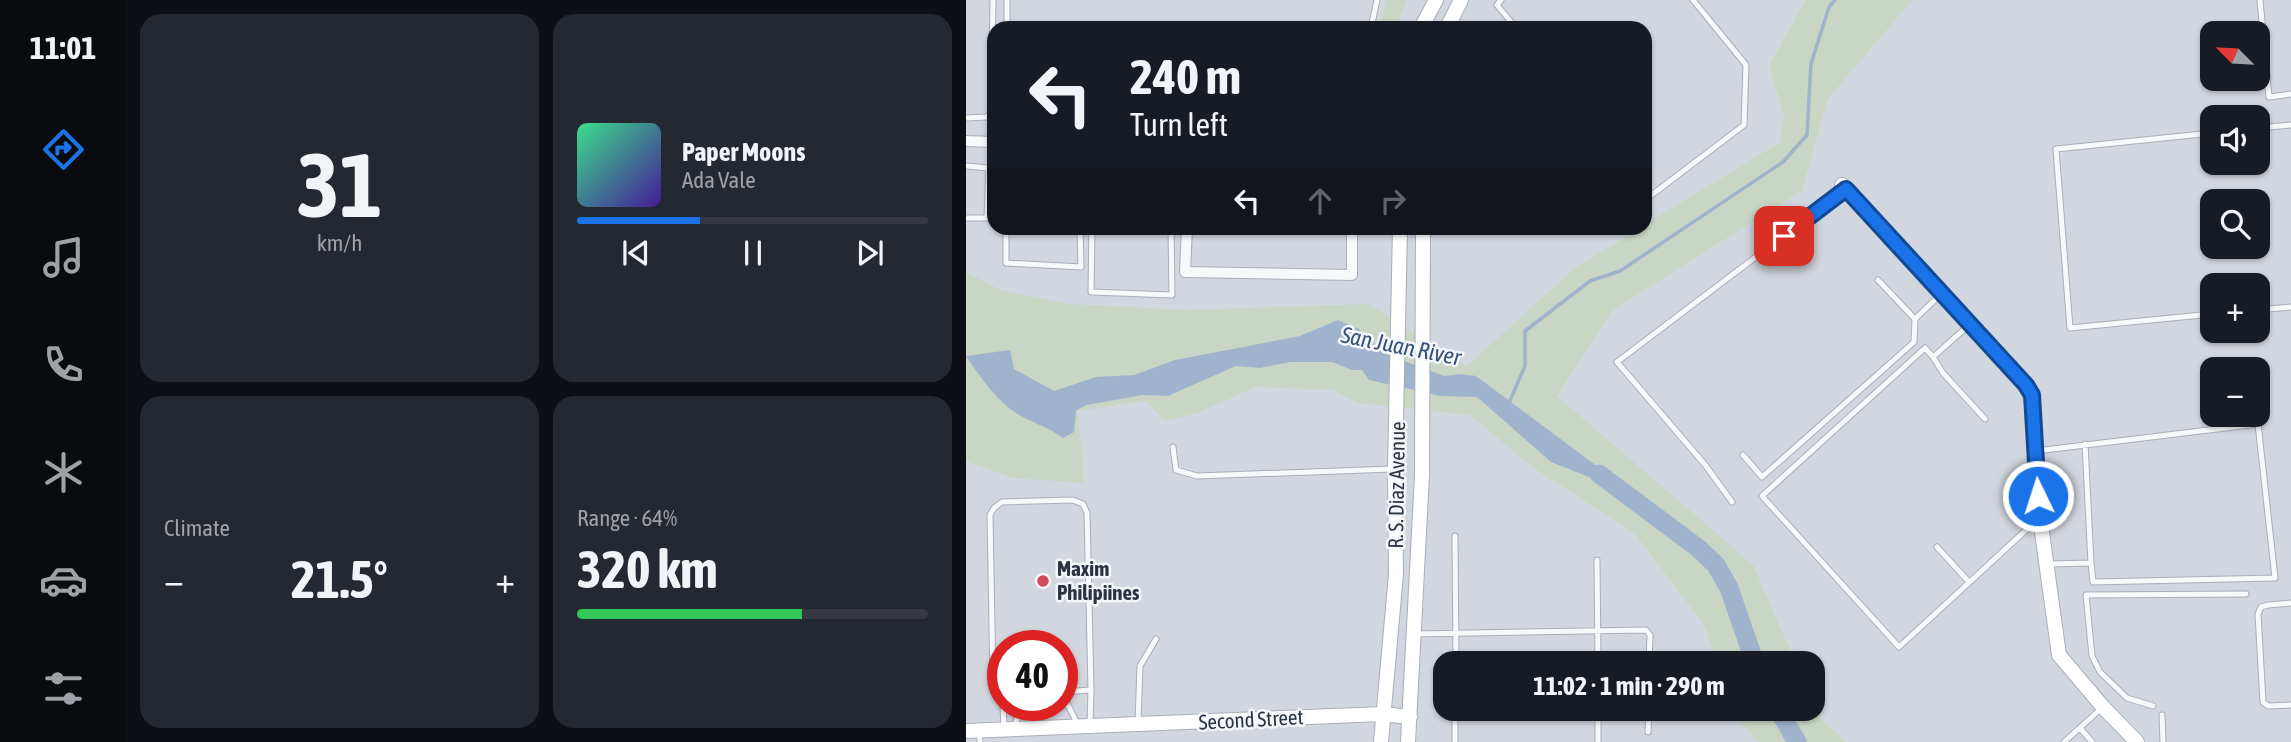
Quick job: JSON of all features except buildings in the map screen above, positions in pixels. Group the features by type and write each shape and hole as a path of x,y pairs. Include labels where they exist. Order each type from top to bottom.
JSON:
{"street":[{"path":"1427,21 1436,0"},
{"path":"1450,21 1461,0"},
{"path":"966,141 987,142"},
{"path":"1844,187 2026,385 2032,395 2040,518 2059,656 2137,742"},
{"path":"1187,235 1185,272 1352,275 1352,235"},
{"name":"R. S. Diaz Avenue","path":"1381,742 1396,574 1395,469 1400,235"},
{"name":"R. S. Diaz Avenue","path":"1408,742 1422,475 1423,235"},
{"name":"Second Street","path":"975,735 1009,730 1383,714 1410,717"}],"lane":[{"path":"993,0 993,21"},
{"path":"1007,0 1007,21"},
{"path":"1372,21 1377,0"},
{"path":"1501,0 1497,5 1510,21"},
{"path":"1652,195 1744,125 1746,65 1693,0"},
{"path":"2260,0 2269,97 2291,94"},
{"path":"966,118 987,116"},
{"path":"2270,127 2291,125"},
{"path":"2200,134 2056,149 2070,328 2200,315"},
{"path":"966,166 987,168"},
{"path":"1732,502 1706,466 1617,362 1844,187"},
{"path":"966,218 987,218"},
{"path":"1006,235 1006,263 1081,267 1080,235"},
{"path":"1092,235 1091,292 1172,295 1171,235"},
{"path":"1878,280 1915,319"},
{"path":"1743,454 1762,477 1914,341 1915,319 1941,294"},
{"path":"2270,309 2291,306"},
{"path":"1933,357 1969,325"},
{"path":"1985,419 1924,348 1762,496 1899,647 2040,518"},
{"path":"2035,451 2085,444 2258,424 2276,578 2093,583 2085,444"},
{"path":"1173,447 1176,470 1196,476 1395,469"},
{"path":"992,630 990,515 994,508 1002,502 1073,500 1083,504 1087,513 1091,690 1085,727"},
{"path":"1455,536 1455,651"},
{"path":"1937,547 1969,582"},
{"path":"1597,560 1598,651"},
{"path":"2046,564 2091,563"},
{"path":"2153,706 2127,698 2100,672 2092,656 2086,595 2246,594"},
{"path":"2291,603 2261,607 2258,614 2263,702 2268,706 2291,705"},
{"path":"1414,634 1646,630 1650,635 1649,651"},
{"path":"1138,725 1140,666 1156,639"},
{"path":"1078,691 1091,690"},
{"path":"2064,742 2103,707"},
{"path":"2162,715 2163,742"},
{"path":"1078,718 1085,727"},
{"path":"1007,721 1009,730"},
{"path":"1009,730 1013,721"},
{"path":"1455,721 1455,742"},
{"path":"1598,721 1598,742"},
{"path":"1648,721 1648,732"},
{"path":"2080,727 2092,742"}],"shaded area":[{"path":"966,0 1805,0 1769,66 1784,117 1780,142 1652,220 1652,21 987,21 987,235 1629,235 1576,267 1536,470 1634,533 1705,627 1713,651 1433,651 1433,721 1739,721 1759,742 966,742"},
{"path":"1913,0 2291,0 2291,742 1846,742 1824,721 1825,651 1791,651 1752,565 1556,396 1612,311 1802,191 1828,99"}],"green space":[{"path":"1386,0 1407,0 1398,21 1381,21"},
{"path":"1805,0 1913,0 1828,99 1802,191 1612,311 1557,396 1753,565 1791,651 1713,651 1705,627 1634,533 1536,470 1470,415 1358,403 1333,390 1256,387 1197,413 1165,421 1146,401 1078,411 1084,483 1013,478 966,461 966,272 1000,290 1069,304 1185,310 1369,304 1467,366 1576,267 1629,235 1652,235 1652,220 1780,142 1784,117 1769,66"},
{"path":"1739,721 1824,721 1846,742 1759,742"}],"water":[{"path":"1338,320 1359,329 1383,353 1444,376 1476,376 1602,470 1619,489 1551,462 1477,397 1441,396 1369,380 1362,370 1352,370 1332,362 1290,362 1260,368 1236,366 1168,396 1143,395 1087,405 1076,410 1074,432 1063,438 1009,408 980,377 966,356 1010,350 1014,369 1054,391 1096,377 1134,375 1175,360 1300,336"}],"waterway":[{"path":"1509,403 1525,366 1525,331 1590,281 1620,271 1783,162 1807,135 1811,64 1829,7 1835,0"},
{"name":"San Juan River","path":"1599,474 1698,548 1716,565 1729,588 1751,651"},
{"name":"San Juan River","path":"1785,721 1797,742"}],"place":[{"name":"Maxim Philipiines","path":"1043,581"}],"route":[{"path":"1784,236 1846,189 2026,385 2032,395 2038,496"}]}
